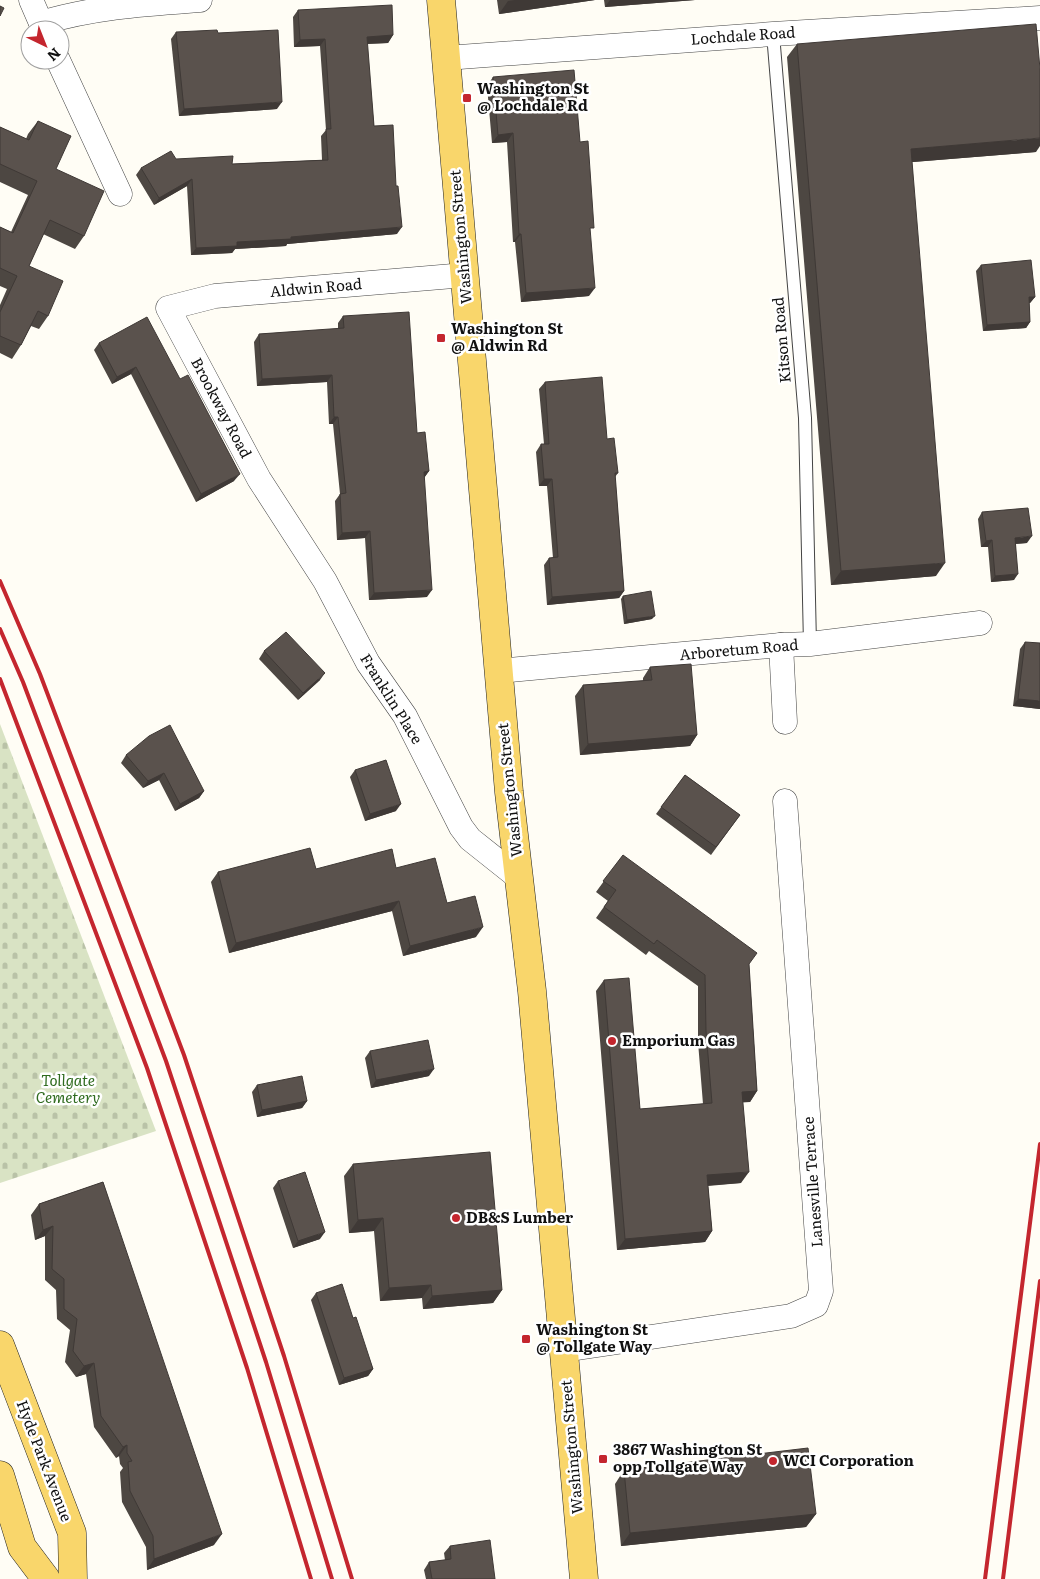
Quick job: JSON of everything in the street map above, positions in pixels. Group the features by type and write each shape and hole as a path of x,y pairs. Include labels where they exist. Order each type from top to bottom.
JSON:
{"main road":[{"name":"Washington Street","path":"441,0 498,671 532,991 584,1579"},
{"name":"Hyde Park Avenue","path":"0,1345 72,1533 73,1579"},
{"path":"0,1475 22,1547 46,1579"}],"street":[{"path":"31,0 40,20"},
{"path":"62,20 98,9 200,0"},
{"name":"Lochdale Road","path":"446,58 774,34 1040,18"},
{"path":"63,70 120,194"},
{"name":"Aldwin Road","path":"168,308 215,296 465,275"},
{"name":"Brookway Road","path":"168,308 249,462 277,508"},
{"name":"Franklin Place","path":"277,508 325,581 363,656 405,716 461,827 470,839 519,878"},
{"name":"Arboretum Road","path":"498,671 781,644 810,644 980,623"},
{"path":"781,644 785,722"},
{"name":"Lanesville Terrace","path":"564,1350 791,1316 816,1305 821,1291 785,801"}],"lane":[{"name":"Kitson Road","path":"774,34 805,418 810,644"}],"green space":[{"name":"Tollgate Cemetery","path":"0,724 156,1131 0,1183"}],"building":[{"path":"392,5 393,35 367,37 374,126 393,125 396,186 398,186 402,227 291,237 291,239 237,242 237,246 196,248 192,179 159,198 141,168 171,151 176,159 233,156 232,164 328,160 326,129 331,129 325,39 300,40 298,10"},
{"path":"0,6 4,8 0,16"},
{"path":"1036,24 1040,69 1040,138 911,149 945,563 841,571 797,44"},
{"path":"217,30 218,33 278,30 282,102 184,109 176,32"},
{"path":"574,70 580,142 588,141 594,228 590,228 595,288 526,293 521,234 519,234 513,133 498,135 493,77"},
{"path":"38,121 71,136 56,169 104,191 84,236 50,220 29,266 63,281 48,316 38,311 21,345 0,336 0,312 17,276 0,268 0,227 13,233 37,181 0,164 0,127 29,140"},
{"path":"1031,260 1035,297 1029,297 1030,322 987,325 981,265"},
{"path":"409,312 417,433 425,432 429,471 424,472 432,590 374,593 370,531 342,533 340,494 346,493 338,417 334,417 332,375 262,379 259,334 344,328 343,316"},
{"path":"147,317 180,379 188,375 240,474 201,494 136,367 117,377 99,343"},
{"path":"602,377 607,439 614,438 618,473 615,473 624,591 552,597 549,558 558,557 552,479 544,479 541,444 549,444 545,382"},
{"path":"1028,508 1032,536 1015,538 1018,574 995,576 992,540 986,541 982,512"},
{"path":"651,591 655,616 627,620 623,596"},
{"path":"286,632 325,673 303,693 264,651"},
{"path":"1025,642 1040,643 1040,701 1018,699"},
{"path":"691,664 697,735 588,744 583,685 652,680 650,667"},
{"path":"170,725 204,791 180,804 164,773 148,781 126,755 149,736"},
{"path":"386,760 401,804 370,814 355,770"},
{"path":"685,775 740,815 716,847 661,807"},
{"path":"310,848 316,869 392,849 396,868 435,858 447,903 475,896 483,927 410,946 399,901 236,943 218,872"},
{"path":"623,855 757,953 749,964 757,1091 742,1092 749,1172 707,1175 712,1231 625,1239 604,980 629,978 640,1109 712,1103 706,1031 705,975 657,940 654,944 604,907 616,890 603,881"},
{"path":"428,1040 434,1069 376,1080 370,1051"},
{"path":"302,1076 307,1101 262,1110 257,1085"},
{"path":"490,1152 502,1290 432,1296 431,1285 389,1288 383,1218 358,1220 353,1164"},
{"path":"305,1172 325,1232 298,1241 278,1181"},
{"path":"103,1182 222,1534 154,1559 153,1536 130,1491 128,1462 132,1461 127,1453 127,1445 123,1447 101,1416 94,1363 84,1366 73,1351 77,1319 64,1309 64,1279 52,1269 53,1226 43,1230 39,1204"},
{"path":"342,1284 353,1318 356,1317 373,1369 344,1378 316,1293"},
{"path":"808,1448 816,1514 630,1533 624,1470"},
{"path":"490,1540 495,1579 432,1579 429,1562 451,1559 450,1546"}],"railway":[{"path":"0,581 40,674 184,1055 284,1356 352,1579"},
{"path":"0,629 23,682 166,1061 266,1362 332,1579"},
{"path":"0,679 147,1068 247,1368 311,1579"},
{"path":"985,1579 1040,1144"},
{"path":"1003,1579 1040,1281"}],"place":[{"name":"Washington St @ Lochdale Rd","path":"467,98"},
{"name":"Washington St @ Aldwin Rd","path":"441,338"},
{"name":"Emporium Gas","path":"612,1041"},
{"name":"DB&S Lumber","path":"456,1218"},
{"name":"Washington St @ Tollgate Way","path":"526,1339"},
{"name":"3867 Washington St opp Tollgate Way","path":"603,1459"},
{"name":"WCI Corporation","path":"773,1461"}]}
